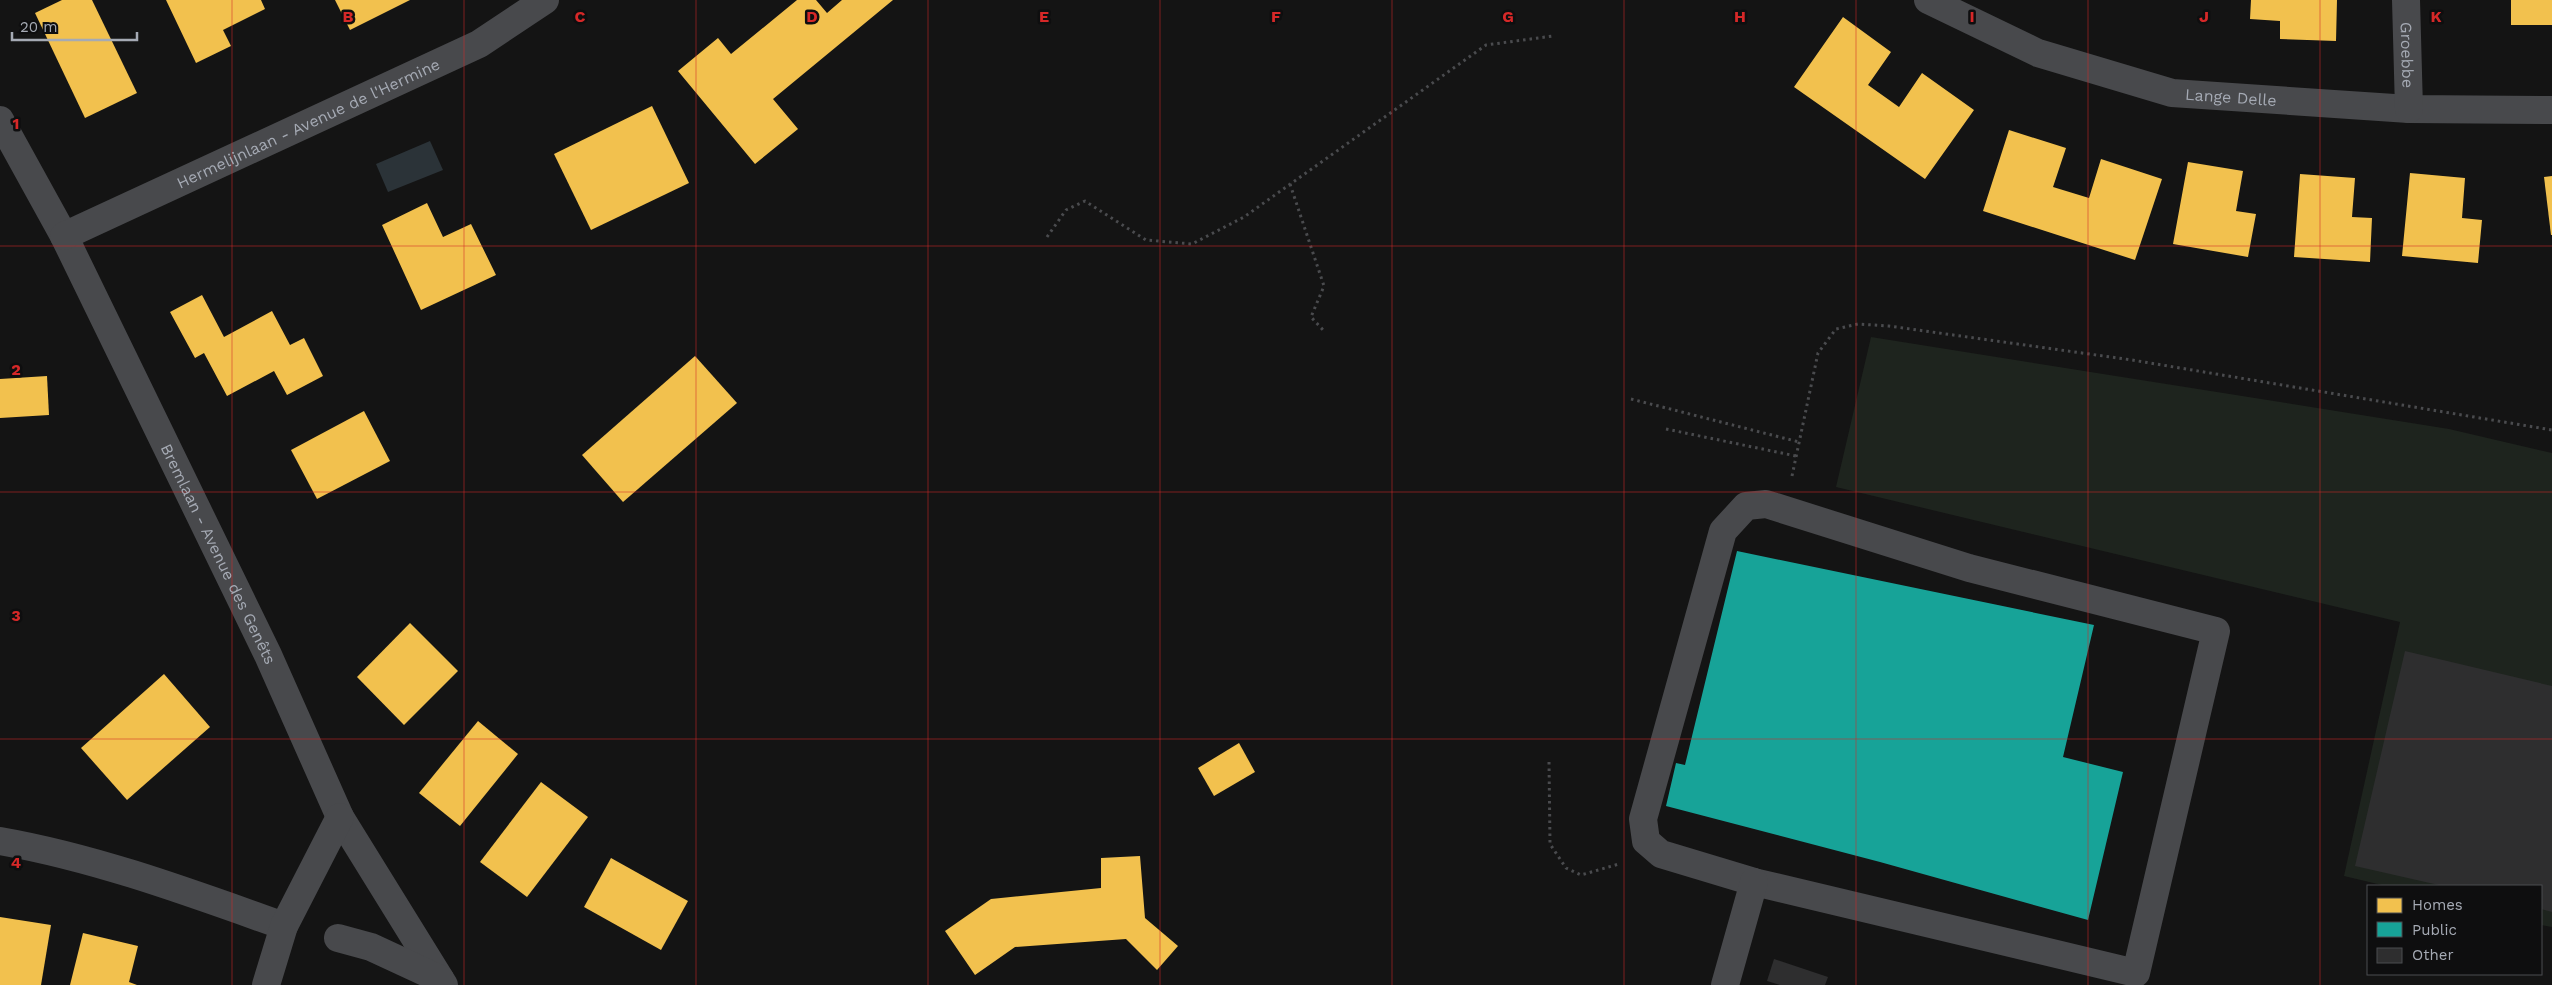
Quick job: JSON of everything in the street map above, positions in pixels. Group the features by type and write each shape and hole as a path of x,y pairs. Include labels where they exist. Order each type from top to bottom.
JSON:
{"street":[{"name":"Hermelijnlaan - Avenue de l'Hermine","path":"64,236 478,44 545,0"},
{"name":"Lange Delle","path":"1928,0 2038,54 2172,93 2409,109 2552,110"},
{"name":"Groebbe","path":"2406,0 2409,109"},
{"name":"Bremlaan - Avenue des Genêts","path":"0,120 64,236 263,646 340,817 442,982"},
{"path":"1766,504 1785,510 1969,568 2216,631 2136,973 1754,882 1661,854 1646,841 1643,819 1723,530 1746,506 1766,504"},
{"path":"266,985 284,926 340,817"},
{"path":"0,841 59,853 188,892 284,926"},
{"path":"1725,985 1754,882"},
{"path":"338,938 371,947 442,982"}],"path":[{"path":"1047,237 1066,210 1085,201 1146,240 1192,244 1244,217 1486,45 1553,36"},
{"path":"1290,184 1324,286 1310,317 1324,331"},
{"path":"1785,510 1818,353 1836,329 1858,324 1889,326 2132,360 2552,430"},
{"path":"1631,399 1799,442"},
{"path":"1666,429 1796,456"},
{"path":"1549,762 1550,844 1566,868 1581,875 1623,862 1646,841"}],"shaded area":[{"path":"430,141 443,170 388,192 376,164"},
{"path":"1871,337 2449,429 2552,453 2552,927 2542,925 2542,885 2382,885 2344,876 2400,622 1836,487"}],"building: Homes":[{"path":"62,0 92,0 137,93 85,118 35,13"},
{"path":"166,0 261,0 265,9 223,30 231,46 196,63"},
{"path":"335,0 410,0 350,30"},
{"path":"797,0 816,0 827,13 842,0 893,0 773,99 798,129 755,164 678,71 718,38 731,54"},
{"path":"2251,0 2337,0 2336,41 2280,39 2280,21 2250,19"},
{"path":"2511,0 2552,0 2552,25 2511,25"},
{"path":"1843,17 1891,52 1868,85 1899,107 1922,73 1974,110 1925,179 1794,87"},
{"path":"652,106 689,183 591,230 554,154"},
{"path":"2009,130 2066,148 2053,187 2089,198 2101,159 2162,179 2135,260 1983,211"},
{"path":"2188,162 2243,171 2236,211 2256,214 2248,257 2173,244"},
{"path":"2410,173 2465,178 2462,218 2482,220 2478,263 2402,256"},
{"path":"2300,174 2355,178 2352,217 2372,218 2370,262 2294,257"},
{"path":"2552,176 2552,235 2551,235 2544,177"},
{"path":"427,203 443,237 471,224 496,275 421,310 382,225"},
{"path":"202,295 224,337 272,311 290,345 304,338 323,376 287,395 274,371 227,396 204,353 195,358 170,312"},
{"path":"695,356 737,403 623,502 582,455"},
{"path":"47,376 49,415 0,418 0,379"},
{"path":"364,411 390,461 317,499 291,450"},
{"path":"410,623 458,671 404,725 357,677"},
{"path":"164,674 210,727 127,800 81,748"},
{"path":"478,721 518,754 460,826 419,793"},
{"path":"1239,743 1255,772 1214,796 1198,768"},
{"path":"541,782 588,817 527,897 480,862"},
{"path":"1140,856 1145,918 1178,946 1157,970 1126,939 1015,947 975,975 945,931 991,899 1101,888 1101,858"},
{"path":"611,858 688,901 661,950 584,907"},
{"path":"0,917 51,925 41,985 0,985"},
{"path":"83,933 138,946 129,982 137,985 70,985"}],"building: Public":[{"path":"1737,551 2094,625 2063,757 2123,772 2088,920 1880,862 1666,806 1676,763 1685,765"}],"building: Other":[{"path":"2405,651 2552,686 2552,912 2542,909 2542,885 2439,885 2355,866"},
{"path":"1774,959 1828,977 1825,985 1780,985 1767,981"}]}
